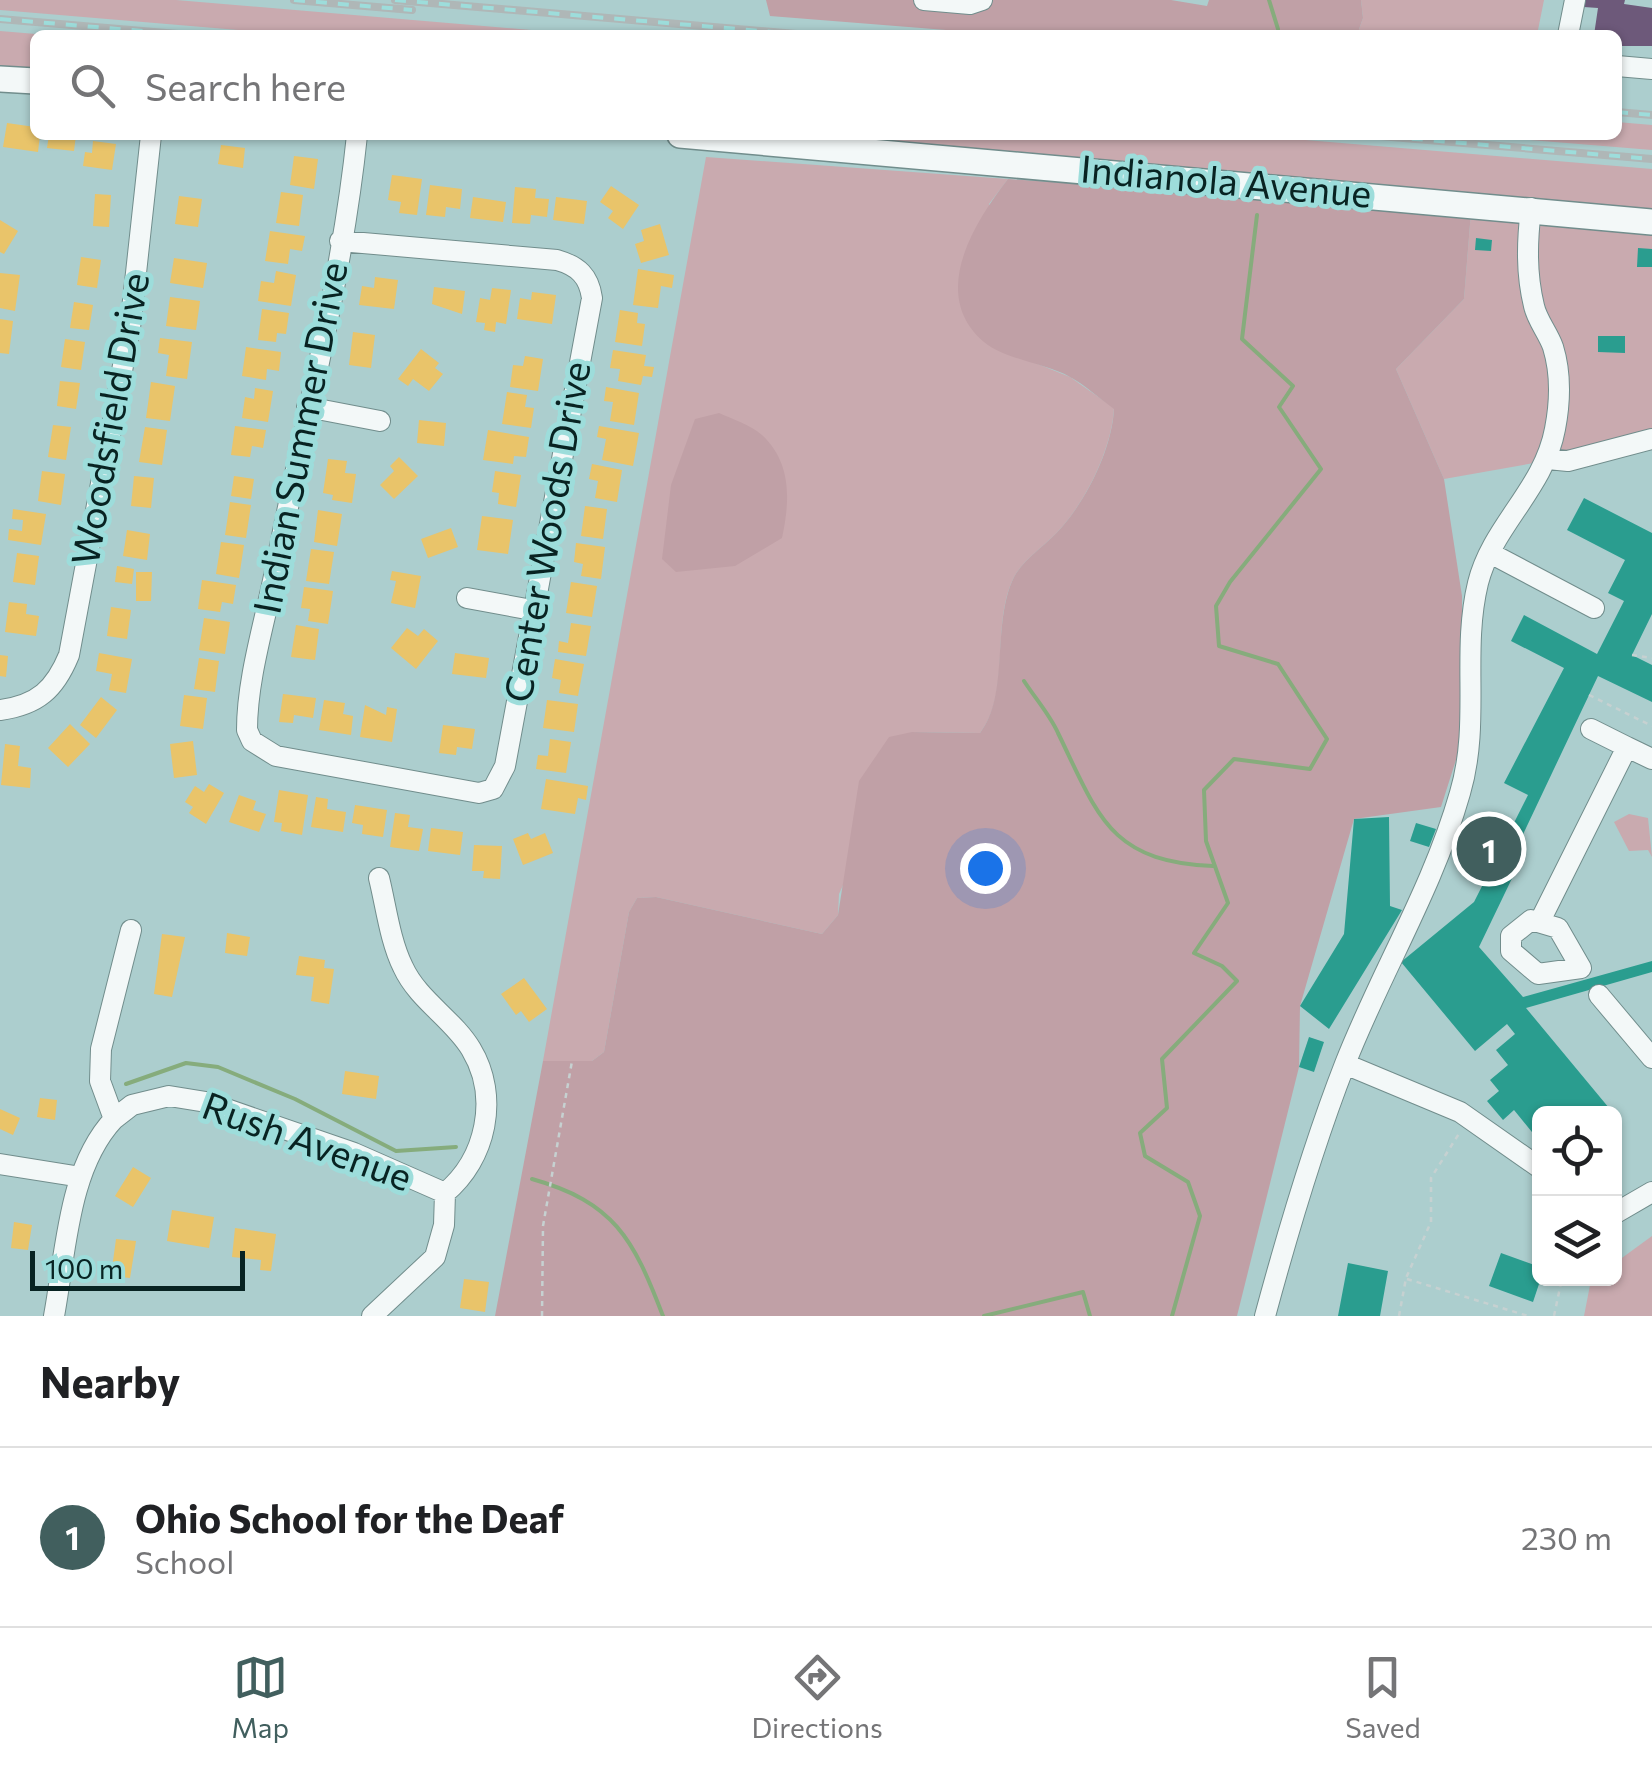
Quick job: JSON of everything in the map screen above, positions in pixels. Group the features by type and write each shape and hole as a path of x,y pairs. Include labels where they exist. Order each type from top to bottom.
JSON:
{"main road":[{"path":"0,78 30,81"},
{"name":"Indianola Avenue","path":"738,140 1531,208 1652,222"}],"street":[{"path":"924,0 982,0"},
{"path":"1569,30 1575,0"},
{"path":"1622,66 1652,69"},
{"name":"Woodsfield Drive","path":"0,710 22,707 45,696 60,677 69,655 130,328 150,140"},
{"name":"Indian Summer Drive","path":"356,140 247,717 252,741 263,750 295,760 464,792 493,789"},
{"path":"1265,1316 1345,1064 1432,874 1462,787 1474,735 1472,626 1478,581 1490,553 1548,459 1560,402 1553,347 1533,300 1526,251 1531,208"},
{"name":"Center Woods Drive","path":"340,241 556,260 584,274 592,298 505,766 493,789"},
{"path":"307,407 380,421"},
{"path":"1548,459 1568,461 1652,439"},
{"path":"1490,553 1594,608"},
{"path":"467,598 532,610"},
{"path":"1591,729 1652,759"},
{"path":"1540,921 1627,747"},
{"path":"372,1316 435,1257 444,1225 444,1194 464,1178 486,1129 485,1080 471,1049 403,967 379,878"},
{"path":"54,1316 81,1177 99,1135 114,1119 100,1081 102,1049 131,930"},
{"path":"1599,995 1652,1058"},
{"path":"1345,1064 1407,1086 1469,1118 1532,1162"},
{"name":"Rush Avenue","path":"114,1119 132,1104 169,1096 206,1102 354,1153 444,1194"},
{"path":"0,1164 81,1177"},
{"path":"1622,1209 1652,1192"}],"path":[{"path":"1632,655 1652,658"},
{"path":"1589,695 1652,726"},
{"path":"542,1316 544,1226 572,1061"},
{"path":"1398,1316 1406,1278 1431,1222 1434,1171 1469,1118"},
{"path":"1406,1278 1528,1316"},
{"path":"1554,1316 1560,1286"}],"shaded area":[{"path":"0,0 176,0 531,30 237,30 0,10"},
{"path":"766,0 1171,0 1207,6 1209,0 1361,0 1363,18 1359,30 946,30 770,16"},
{"path":"1361,0 1544,0 1538,30 1359,30 1363,18"},
{"path":"0,31 30,34 30,72 0,69"},
{"path":"1622,122 1652,125 1652,150 1531,140 1622,140"},
{"path":"841,140 1305,140 1652,169 1652,210"},
{"path":"706,157 1008,179 989,204 986,343 1070,377 1114,408 1112,423 1104,455 1081,501 1014,577 1003,616 998,678 990,716 980,733 912,732 839,894 838,915 822,934 656,897 637,898 629,912 604,1052 592,1061 543,1061"},
{"path":"1008,179 1471,212 1464,299 1396,369 1444,479 1462,596 1462,741 1441,807 1354,819 1300,1006 1299,1067 1237,1316 495,1316 543,1061 592,1061 604,1052 629,912 637,898 656,897 822,934 838,915 859,781 889,737 912,732 980,733 989,717 998,679 1003,616 1014,577 1081,501 1104,456 1114,409 1070,377 993,348 968,323 960,303 958,282 962,260 982,217"},
{"path":"1471,212 1652,229 1652,442 1444,479 1396,369 1464,299"},
{"path":"719,413 758,431 779,458 787,497 782,538 735,566 676,572 662,559 671,485 695,419"},
{"path":"1629,814 1648,818 1652,857 1648,850 1629,851 1614,822"},
{"path":"1652,1236 1652,1316 1584,1316 1590,1286 1622,1286 1622,1258"}],"building: Homes":[{"path":"7,123 30,126 30,140 39,140 38,152 3,147"},
{"path":"48,140 75,140 74,151 47,148"},
{"path":"93,141 116,144 112,170 83,166 85,152 92,153"},
{"path":"221,145 245,148 243,168 218,164"},
{"path":"294,156 318,159 314,189 290,185"},
{"path":"392,175 422,179 417,215 399,213 401,202 388,200"},
{"path":"430,185 462,189 460,209 446,207 445,217 426,215"},
{"path":"611,186 639,205 623,229 608,218 613,211 600,202"},
{"path":"515,187 536,189 535,198 549,199 547,217 531,215 530,224 512,223"},
{"path":"281,192 303,195 299,226 276,223"},
{"path":"95,194 111,195 109,227 93,226"},
{"path":"179,196 202,199 198,227 175,224"},
{"path":"473,197 506,202 503,222 470,218"},
{"path":"556,197 587,201 584,224 553,220"},
{"path":"0,220 18,231 4,254 0,252"},
{"path":"660,224 669,255 641,263 635,244 644,241 641,230"},
{"path":"270,231 305,236 302,251 290,249 288,264 265,261"},
{"path":"81,257 101,260 97,288 77,285"},
{"path":"174,258 207,263 203,288 170,283"},
{"path":"638,269 674,275 672,288 661,286 658,308 633,305"},
{"path":"276,271 296,275 291,306 258,301 261,281 274,283"},
{"path":"0,273 20,275 15,311 0,308"},
{"path":"375,277 398,280 394,309 359,305 362,286 374,288"},
{"path":"434,287 465,291 462,314 432,304"},
{"path":"492,288 511,290 506,324 496,322 495,332 484,330 485,323 476,322 480,298 490,300"},
{"path":"532,292 556,295 552,324 517,319 520,298 531,300"},
{"path":"170,297 200,301 196,330 166,326"},
{"path":"74,302 93,305 89,330 70,328"},
{"path":"262,309 289,313 286,334 277,333 276,342 258,340"},
{"path":"620,310 638,313 637,323 645,324 642,346 615,342"},
{"path":"0,319 13,321 9,354 0,353"},
{"path":"353,332 375,335 371,368 349,365"},
{"path":"160,338 192,342 187,379 166,376 169,355 158,353"},
{"path":"65,339 85,342 81,370 61,367"},
{"path":"246,347 281,352 279,371 267,369 266,380 242,376"},
{"path":"421,349 439,363 435,368 443,374 429,391 413,379 408,386 398,379"},
{"path":"613,350 646,355 644,366 654,367 652,377 643,376 641,385 618,381 620,369 610,368"},
{"path":"525,356 543,359 538,391 510,387 513,365 523,366"},
{"path":"60,381 80,383 76,409 57,406"},
{"path":"151,382 175,386 170,421 146,418"},
{"path":"606,387 639,393 634,425 610,421 613,402 604,401"},
{"path":"255,388 273,391 268,422 242,418 245,397 254,399"},
{"path":"507,392 527,395 525,407 534,408 531,428 502,424"},
{"path":"419,420 446,423 444,446 417,443"},
{"path":"53,425 71,427 66,460 48,457"},
{"path":"235,426 266,430 263,448 252,446 250,457 231,455"},
{"path":"599,426 639,433 633,466 602,460 606,439 597,437"},
{"path":"145,427 167,430 162,465 139,462"},
{"path":"488,430 529,437 526,457 514,456 513,464 483,460"},
{"path":"399,457 418,476 394,499 380,485 394,471 390,466"},
{"path":"328,459 347,461 345,473 356,474 352,503 332,500 333,495 323,493"},
{"path":"592,464 622,470 617,502 595,498 598,481 589,479"},
{"path":"42,471 65,474 61,505 38,501"},
{"path":"495,471 521,475 516,507 498,504 499,493 492,492"},
{"path":"134,476 154,478 151,508 131,506"},
{"path":"234,476 254,479 251,499 231,496"},
{"path":"230,502 251,505 246,538 225,535"},
{"path":"585,506 607,509 603,539 581,536"},
{"path":"13,509 46,514 41,545 8,540 9,529 22,531 23,520 12,519"},
{"path":"318,510 342,514 337,546 314,542"},
{"path":"482,516 513,520 508,554 477,550"},
{"path":"451,528 458,547 428,558 421,539"},
{"path":"127,530 150,534 147,560 123,556"},
{"path":"221,542 244,545 239,578 216,574"},
{"path":"576,543 605,547 601,579 581,576 583,564 574,562"},
{"path":"311,549 334,552 329,584 306,581"},
{"path":"17,553 39,556 35,585 13,582"},
{"path":"117,566 134,569 132,584 115,582"},
{"path":"392,571 421,576 415,608 391,603 396,581 390,580"},
{"path":"136,572 152,572 151,601 136,601"},
{"path":"202,580 236,585 233,604 222,602 220,612 198,609"},
{"path":"571,582 597,586 592,617 566,613"},
{"path":"304,587 333,591 328,624 308,621 310,609 301,608"},
{"path":"9,602 27,604 26,614 39,616 36,636 5,632"},
{"path":"111,607 131,610 127,639 107,636"},
{"path":"204,618 230,622 225,654 199,650"},
{"path":"571,623 591,626 586,656 558,652 559,641 568,643"},
{"path":"296,625 319,629 315,660 291,657"},
{"path":"407,628 418,636 424,629 438,641 416,669 391,648"},
{"path":"99,653 132,659 126,693 109,690 112,674 96,671"},
{"path":"455,653 489,658 486,678 452,674"},
{"path":"0,655 8,656 6,677 0,676"},
{"path":"199,658 219,661 215,692 194,689"},
{"path":"555,659 584,664 578,696 559,693 561,680 552,678"},
{"path":"283,694 316,698 313,718 294,715 293,723 279,722"},
{"path":"184,695 207,698 203,729 180,726"},
{"path":"101,697 117,710 96,738 80,725"},
{"path":"324,700 345,703 343,714 353,716 351,735 319,730"},
{"path":"547,700 578,704 574,732 543,728"},
{"path":"365,705 386,715 387,707 397,709 392,742 360,737"},
{"path":"70,724 90,744 68,767 48,748"},
{"path":"443,725 475,729 472,749 457,747 456,755 439,753"},
{"path":"550,739 571,742 566,773 536,769 538,755 548,756"},
{"path":"193,741 197,775 174,778 170,744"},
{"path":"5,744 20,746 18,766 31,768 30,788 1,785"},
{"path":"546,779 588,786 586,800 578,798 575,814 541,809"},
{"path":"209,784 224,793 206,824 189,813 193,807 185,802 195,786 204,792"},
{"path":"279,790 308,795 302,835 281,831 282,823 274,822"},
{"path":"239,795 256,801 253,810 266,814 259,832 229,822"},
{"path":"316,797 328,799 327,809 346,812 343,832 311,827"},
{"path":"355,805 387,810 383,837 362,834 363,825 352,823"},
{"path":"395,813 410,815 408,827 423,829 419,851 390,847"},
{"path":"431,828 463,832 460,855 428,851"},
{"path":"528,833 531,839 545,833 553,853 523,865 513,839"},
{"path":"474,845 502,846 500,879 483,878 484,871 472,871"},
{"path":"227,933 250,937 247,956 225,953"},
{"path":"162,934 185,937 172,997 154,994"},
{"path":"299,956 325,960 324,968 334,969 329,1004 311,1001 314,977 296,975"},
{"path":"524,978 547,1009 529,1022 521,1011 516,1015 501,994"},
{"path":"345,1071 379,1076 376,1099 342,1094"},
{"path":"40,1098 57,1100 55,1120 37,1117"},
{"path":"0,1109 20,1118 13,1135 0,1129"},
{"path":"133,1167 151,1178 133,1207 115,1196"},
{"path":"172,1210 214,1217 209,1248 167,1241"},
{"path":"14,1222 32,1225 28,1250 11,1248"},
{"path":"235,1228 276,1234 271,1271 260,1270 261,1260 232,1257"},
{"path":"116,1239 136,1241 130,1278 111,1276"},
{"path":"464,1279 489,1282 485,1312 460,1308"}],"building: Offices":[{"path":"1585,0 1625,0 1624,4 1652,8 1652,46 1622,46 1622,30 1595,30 1598,8 1584,7"}],"building: Schools":[{"path":"1476,238 1492,240 1491,251 1475,250"},
{"path":"1638,248 1652,249 1652,267 1637,267"},
{"path":"1598,336 1625,336 1625,353 1598,352"},
{"path":"1584,498 1652,533 1652,614 1632,655 1652,665 1652,702 1598,676 1508,866 1516,870 1479,947 1523,997 1652,961 1652,972 1526,1008 1607,1106 1532,1106 1532,1132 1514,1110 1503,1120 1487,1101 1499,1091 1490,1080 1508,1065 1496,1050 1515,1034 1507,1024 1475,1051 1401,962 1474,902 1528,795 1504,783 1564,668 1511,641 1524,615 1597,654 1624,601 1608,593 1625,560 1567,530"},
{"path":"1389,817 1390,906 1402,910 1329,1029 1300,1006 1344,934 1354,819"},
{"path":"1416,823 1436,829 1429,847 1410,841"},
{"path":"1309,1037 1324,1042 1314,1072 1299,1067"},
{"path":"1501,1253 1532,1264 1532,1286 1538,1286 1533,1302 1489,1286"},
{"path":"1348,1263 1388,1271 1380,1316 1338,1316"}],"waterway":[{"path":"1269,0 1278,29"},
{"path":"1172,1316 1200,1216 1188,1182 1145,1156 1140,1133 1167,1108 1162,1059 1237,981 1222,966 1194,953 1228,903 1206,841 1204,790 1234,759 1310,769 1327,739 1278,664 1219,646 1216,606 1230,582 1321,469 1279,407 1293,386 1242,339 1257,215"},
{"path":"1024,681 1051,720 1084,788 1112,829 1129,844 1151,855 1213,866"},
{"path":"126,1084 186,1063 218,1067 295,1099 396,1151 456,1147"},
{"path":"532,1179 583,1199 617,1227 641,1265 663,1316"},
{"path":"984,1316 1083,1292 1090,1316"}],"railway":[{"path":"294,0 412,10"},
{"path":"395,0 749,30"},
{"path":"0,19 131,30"},
{"path":"1622,112 1652,115"},
{"path":"1427,140 1652,159"}],"place":[{"name":"Ohio School for the Deaf","path":"1489,849"}]}
